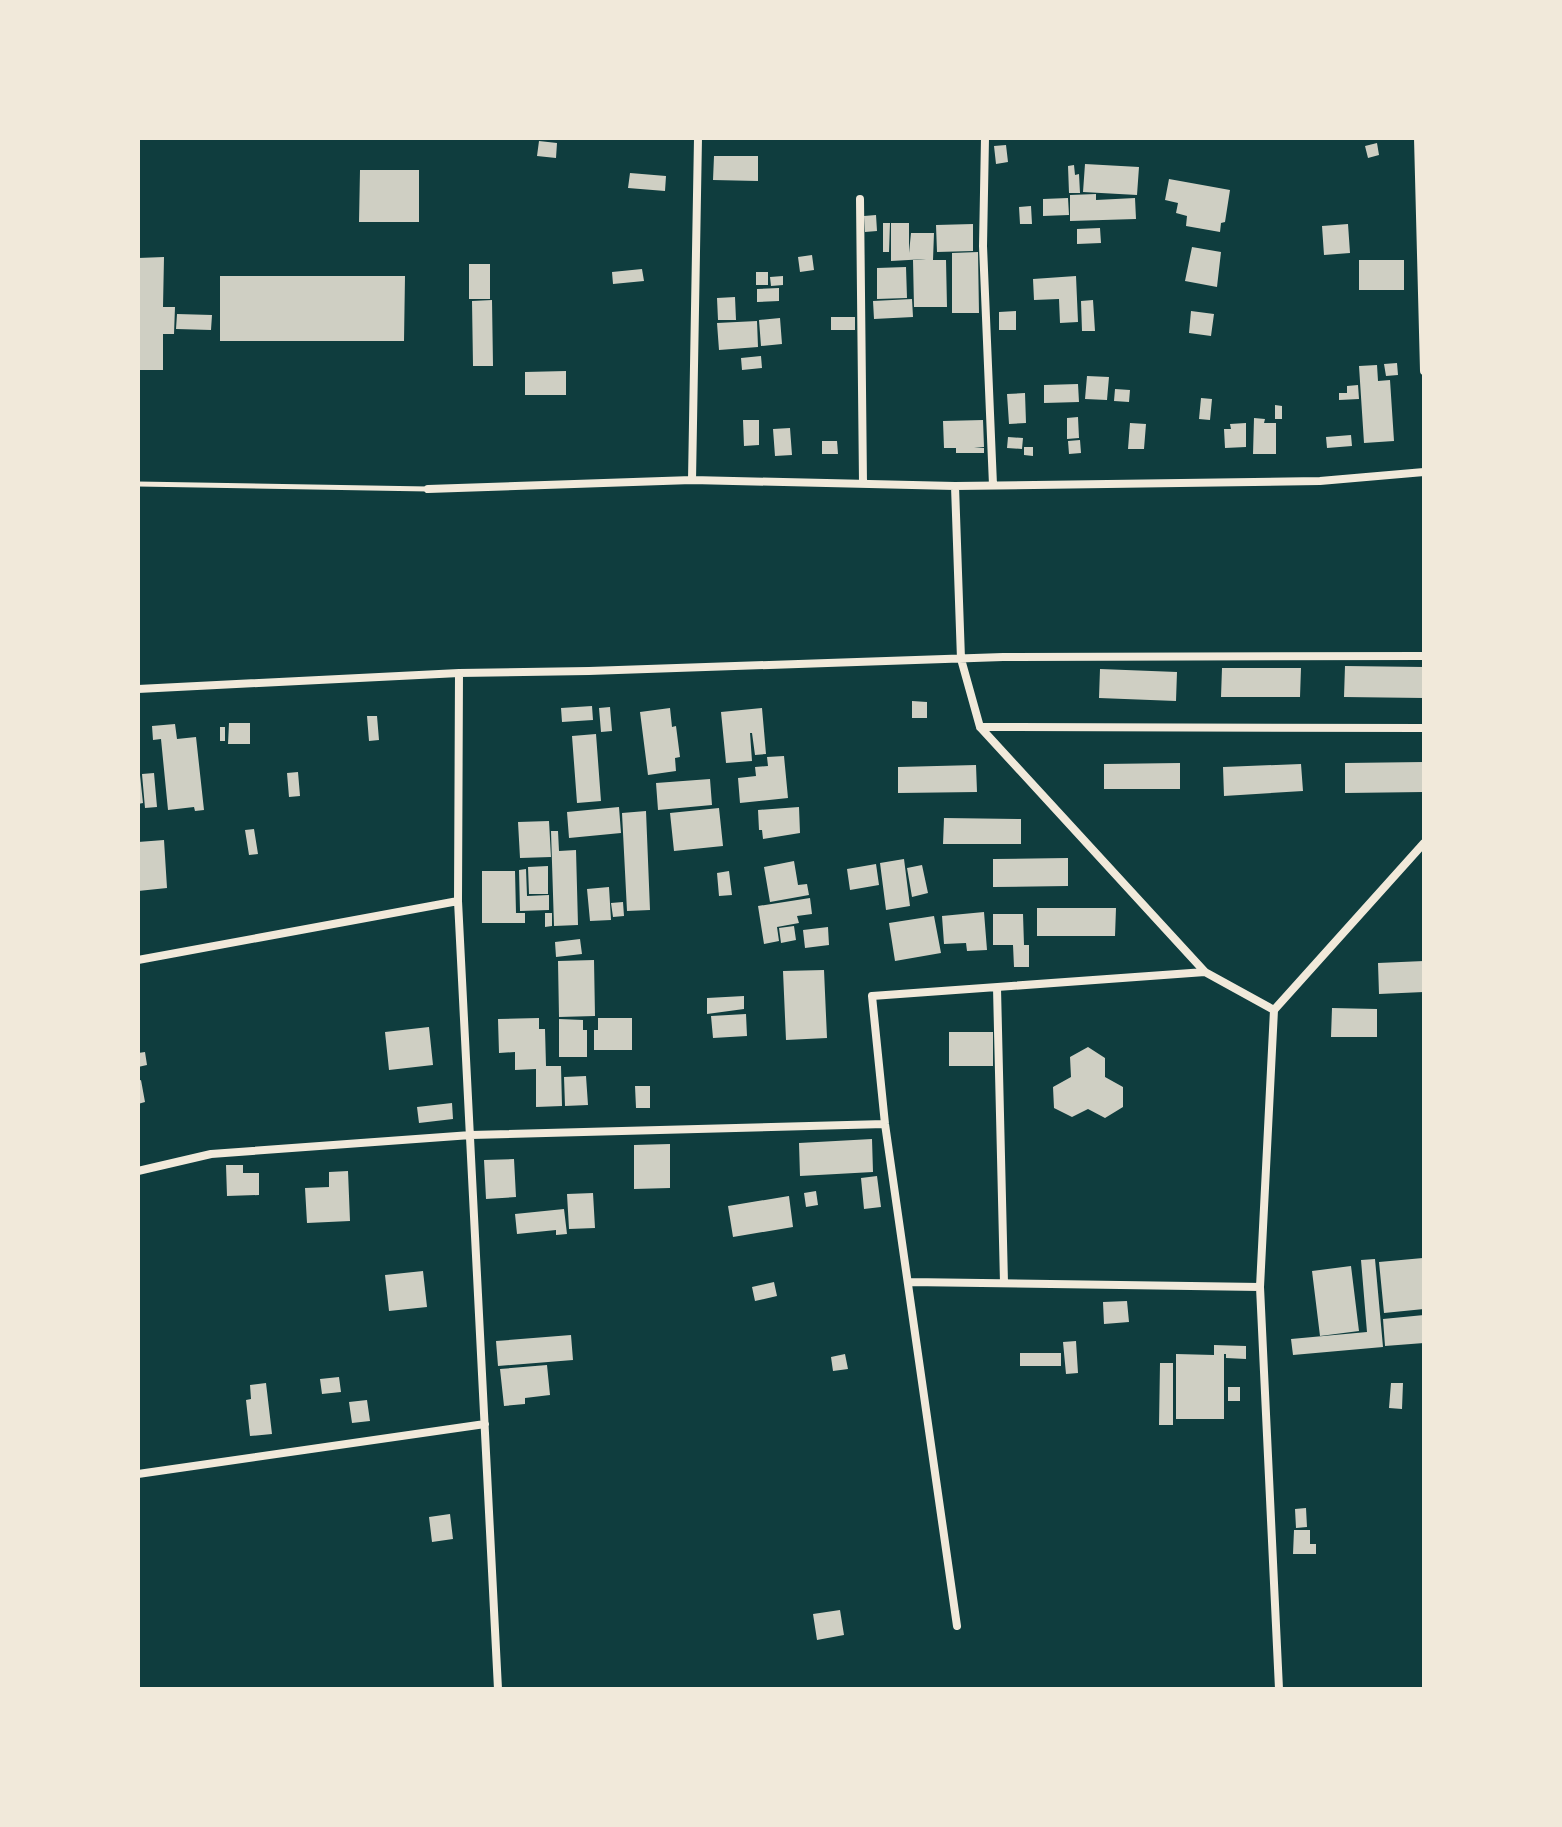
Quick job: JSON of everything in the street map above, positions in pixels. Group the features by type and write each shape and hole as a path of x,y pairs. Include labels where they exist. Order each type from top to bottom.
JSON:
{"street":[{"path":"692,480 698,138"},
{"path":"985,138 983,246 993,485"},
{"path":"1418,138 1424,371"},
{"path":"860,199 863,483"},
{"path":"428,489 692,480 955,486 1320,481 1424,472"},
{"path":"955,486 961,659 980,727 1205,972 1274,1010"},
{"path":"138,689 459,673 961,659 1424,656"},
{"path":"459,673 458,901 498,1689"},
{"path":"980,727 1424,728"},
{"path":"1279,1689 1260,1287 1274,1010 1424,843"},
{"path":"138,960 458,901"},
{"path":"957,1626 885,1124 872,996 1205,972"},
{"path":"997,988 1004,1283"},
{"path":"138,1171 211,1154 471,1135 885,1124"},
{"path":"909,1282 1260,1287"},
{"path":"138,1474 485,1424"}],"lane":[{"path":"138,484 428,489"}],"building":[{"path":"539,141 557,143 556,158 537,156"},
{"path":"1377,143 1379,155 1368,158 1365,146"},
{"path":"1006,145 1008,162 996,164 994,146"},
{"path":"714,156 758,156 758,181 713,180"},
{"path":"1085,164 1139,167 1137,195 1083,192"},
{"path":"1074,165 1075,175 1079,174 1080,193 1069,193 1068,166"},
{"path":"360,170 419,170 419,222 359,222"},
{"path":"630,173 666,176 665,191 628,188"},
{"path":"1169,179 1230,190 1225,222 1221,223 1220,232 1186,226 1187,216 1176,213 1178,203 1165,200"},
{"path":"1096,194 1096,200 1135,198 1136,219 1070,221 1070,195"},
{"path":"1068,198 1069,215 1043,216 1043,199"},
{"path":"1031,206 1032,224 1020,224 1019,207"},
{"path":"876,215 877,231 865,232 864,216"},
{"path":"883,223 890,223 889,252 883,252"},
{"path":"891,223 909,223 909,253 911,233 934,233 933,260 946,260 947,307 914,307 913,260 926,259 891,261"},
{"path":"973,224 973,251 937,252 936,225"},
{"path":"1348,224 1350,253 1324,255 1322,226"},
{"path":"1100,228 1101,243 1077,244 1077,229"},
{"path":"1192,247 1221,252 1217,287 1185,281"},
{"path":"978,252 979,313 952,313 952,253"},
{"path":"812,255 814,270 800,272 798,257"},
{"path":"164,257 163,307 175,307 174,334 163,334 163,370 138,370 138,258"},
{"path":"1359,260 1404,260 1404,290 1359,290"},
{"path":"469,264 490,264 490,299 469,299"},
{"path":"906,267 907,298 877,299 877,268"},
{"path":"642,269 644,281 613,284 612,272"},
{"path":"756,272 768,272 768,285 756,285"},
{"path":"220,276 405,276 404,341 220,341"},
{"path":"783,276 783,285 771,286 770,277"},
{"path":"1076,276 1078,322 1060,323 1059,299 1034,300 1033,279"},
{"path":"779,288 779,301 757,302 757,289"},
{"path":"735,297 736,320 718,320 717,298"},
{"path":"912,299 913,317 874,319 873,301"},
{"path":"492,300 493,366 473,366 472,301"},
{"path":"1093,300 1095,331 1082,331 1081,301"},
{"path":"1016,311 1016,330 999,330 999,312"},
{"path":"1191,311 1214,314 1211,336 1189,333"},
{"path":"177,314 212,315 211,330 176,329"},
{"path":"831,317 855,317 855,330 831,330"},
{"path":"780,318 782,344 761,346 759,320"},
{"path":"757,321 758,347 719,350 717,323"},
{"path":"761,356 762,368 742,370 741,358"},
{"path":"1397,363 1398,375 1386,376 1384,364"},
{"path":"1377,365 1378,381 1390,380 1394,441 1364,443 1359,366"},
{"path":"566,371 566,395 525,395 525,372"},
{"path":"1087,376 1109,377 1107,400 1085,399"},
{"path":"1078,384 1079,402 1044,403 1044,385"},
{"path":"1358,385 1359,399 1339,400 1339,393 1347,393 1347,386"},
{"path":"1115,389 1130,390 1129,402 1114,401"},
{"path":"1025,393 1026,423 1009,424 1007,394"},
{"path":"1201,398 1212,399 1210,420 1199,419"},
{"path":"1275,405 1282,406 1282,419 1275,419"},
{"path":"1078,417 1079,438 1067,439 1067,418"},
{"path":"1254,418 1265,419 1264,423 1276,423 1276,454 1253,454"},
{"path":"743,420 759,420 759,445 744,446"},
{"path":"983,420 984,447 974,448 984,448 984,453 956,453 956,448 944,448 943,421"},
{"path":"1130,423 1146,424 1144,449 1128,449"},
{"path":"1246,423 1246,447 1225,448 1224,429 1231,429 1230,424"},
{"path":"790,428 792,455 775,456 773,429"},
{"path":"1351,435 1352,446 1327,448 1326,437"},
{"path":"1008,437 1023,438 1022,449 1007,448"},
{"path":"1080,440 1081,453 1069,454 1068,441"},
{"path":"822,441 837,441 838,454 822,454"},
{"path":"1024,447 1033,447 1033,456 1024,455"},
{"path":"1345,666 1424,667 1424,698 1344,697"},
{"path":"1222,668 1301,668 1300,697 1221,697"},
{"path":"1100,669 1177,672 1176,701 1099,698"},
{"path":"912,701 927,702 927,718 912,718"},
{"path":"592,706 593,720 562,722 561,708"},
{"path":"610,707 612,731 601,732 599,708"},
{"path":"670,708 680,757 675,758 676,771 648,775 640,712"},
{"path":"762,708 766,754 755,755 750,733 752,761 726,763 721,712"},
{"path":"367,716 377,716 379,740 369,741"},
{"path":"229,723 250,723 250,744 228,744"},
{"path":"175,724 177,739 196,737 204,810 195,811 194,807 168,810 161,739 153,740 152,726"},
{"path":"220,727 225,727 225,741 220,741"},
{"path":"596,734 601,801 577,803 572,736"},
{"path":"784,756 788,798 740,803 738,778 756,776 755,767 768,766 767,757"},
{"path":"1424,762 1424,792 1345,793 1345,763"},
{"path":"1180,763 1180,789 1104,789 1104,764"},
{"path":"1301,764 1303,791 1224,796 1223,767"},
{"path":"976,765 977,792 898,793 898,767"},
{"path":"298,772 300,796 289,797 287,773"},
{"path":"154,773 157,807 145,808 142,774"},
{"path":"138,775 143,803 138,804"},
{"path":"710,779 712,805 658,810 656,783"},
{"path":"619,807 621,833 569,838 567,812"},
{"path":"799,807 800,833 763,839 762,830 759,830 758,810"},
{"path":"719,808 723,846 674,851 670,813"},
{"path":"646,811 650,910 627,911 622,813"},
{"path":"944,818 1021,819 1021,844 943,844"},
{"path":"549,821 551,857 520,858 518,822"},
{"path":"254,829 258,854 249,855 245,830"},
{"path":"551,831 558,831 559,851 576,850 578,925 554,926"},
{"path":"164,840 167,888 138,891 138,842"},
{"path":"1068,858 1068,886 993,887 993,859"},
{"path":"904,859 910,906 886,910 880,863"},
{"path":"794,861 798,885 807,884 809,895 770,902 764,867"},
{"path":"876,864 879,885 850,890 847,869"},
{"path":"922,865 928,893 912,897 907,868"},
{"path":"548,866 548,894 529,894 528,867"},
{"path":"526,869 527,896 549,895 549,910 520,911 519,870"},
{"path":"482,871 515,871 516,913 525,913 525,923 482,923"},
{"path":"729,871 732,895 719,896 717,873"},
{"path":"609,887 611,920 590,921 587,889"},
{"path":"810,898 812,914 797,916 799,923 777,927 779,941 764,944 758,906"},
{"path":"623,902 624,916 613,917 611,903"},
{"path":"1037,908 1116,908 1115,936 1037,936"},
{"path":"984,912 987,950 967,951 966,943 944,944 942,916"},
{"path":"545,913 552,913 552,926 545,927"},
{"path":"993,914 1023,914 1024,945 1029,945 1029,967 1014,967 1013,945 993,945"},
{"path":"934,916 941,953 895,961 889,923"},
{"path":"794,926 796,940 781,943 779,928"},
{"path":"828,927 829,945 805,948 803,930"},
{"path":"580,939 582,954 556,957 555,942"},
{"path":"594,960 595,1016 559,1017 558,961"},
{"path":"1424,961 1424,992 1379,994 1378,963"},
{"path":"824,970 827,1038 786,1040 783,971"},
{"path":"744,996 744,1009 707,1014 707,998"},
{"path":"1332,1008 1377,1009 1377,1037 1331,1037"},
{"path":"746,1014 747,1036 713,1038 711,1016"},
{"path":"539,1018 539,1029 545,1029 546,1066 561,1066 562,1106 536,1107 536,1069 515,1070 515,1052 499,1053 498,1019"},
{"path":"598,1018 632,1018 632,1050 594,1050 594,1030 598,1030"},
{"path":"559,1019 583,1020 583,1030 587,1030 587,1057 559,1057"},
{"path":"429,1027 433,1065 389,1070 385,1032"},
{"path":"949,1032 993,1032 993,1066 949,1066"},
{"path":"1088,1047 1105,1058 1105,1077 1123,1087 1123,1107 1105,1118 1088,1109 1072,1117 1054,1108 1053,1087 1071,1077 1070,1057"},
{"path":"145,1052 147,1065 138,1067 138,1053"},
{"path":"586,1076 588,1105 565,1106 564,1077"},
{"path":"141,1080 145,1102 138,1104 138,1081"},
{"path":"635,1086 650,1086 650,1108 636,1108"},
{"path":"452,1103 453,1119 419,1123 417,1107"},
{"path":"872,1139 873,1172 800,1176 799,1143"},
{"path":"670,1144 670,1188 634,1189 634,1145"},
{"path":"514,1159 516,1197 486,1199 484,1160"},
{"path":"226,1165 243,1165 243,1173 259,1173 259,1195 227,1196"},
{"path":"348,1171 350,1221 307,1223 305,1188 329,1187 329,1172"},
{"path":"877,1176 881,1207 864,1209 861,1178"},
{"path":"816,1191 818,1205 806,1207 804,1193"},
{"path":"593,1193 595,1228 569,1229 567,1194"},
{"path":"789,1196 793,1227 733,1237 728,1206"},
{"path":"564,1209 567,1234 556,1235 556,1230 517,1234 515,1214"},
{"path":"1423,1258 1424,1309 1384,1313 1379,1262"},
{"path":"1375,1259 1383,1347 1293,1355 1291,1339 1367,1332 1361,1260"},
{"path":"1351,1266 1359,1331 1320,1336 1312,1271"},
{"path":"423,1271 427,1307 389,1311 385,1275"},
{"path":"774,1282 777,1296 755,1301 752,1287"},
{"path":"1127,1301 1129,1322 1104,1324 1103,1302"},
{"path":"1424,1315 1424,1343 1385,1346 1383,1319"},
{"path":"571,1335 573,1360 498,1366 496,1341"},
{"path":"1076,1341 1078,1373 1066,1374 1063,1342"},
{"path":"1214,1345 1246,1346 1246,1359 1226,1358 1224,1354 1224,1419 1176,1419 1176,1354 1214,1355"},
{"path":"1020,1353 1061,1353 1061,1366 1020,1366"},
{"path":"845,1354 848,1369 833,1371 831,1357"},
{"path":"1160,1363 1173,1363 1173,1425 1159,1425"},
{"path":"547,1365 550,1395 525,1398 525,1404 504,1406 500,1369"},
{"path":"339,1377 341,1392 322,1394 320,1379"},
{"path":"266,1383 272,1434 250,1436 246,1400 251,1399 250,1385"},
{"path":"1391,1383 1403,1383 1402,1409 1389,1408"},
{"path":"1228,1387 1240,1387 1240,1401 1228,1401"},
{"path":"367,1400 370,1421 352,1423 349,1402"},
{"path":"1306,1508 1307,1527 1296,1528 1295,1509"},
{"path":"450,1514 453,1539 432,1542 429,1517"},
{"path":"1294,1530 1310,1530 1310,1544 1316,1544 1316,1554 1293,1554"},
{"path":"840,1610 844,1635 817,1640 813,1614"}]}
